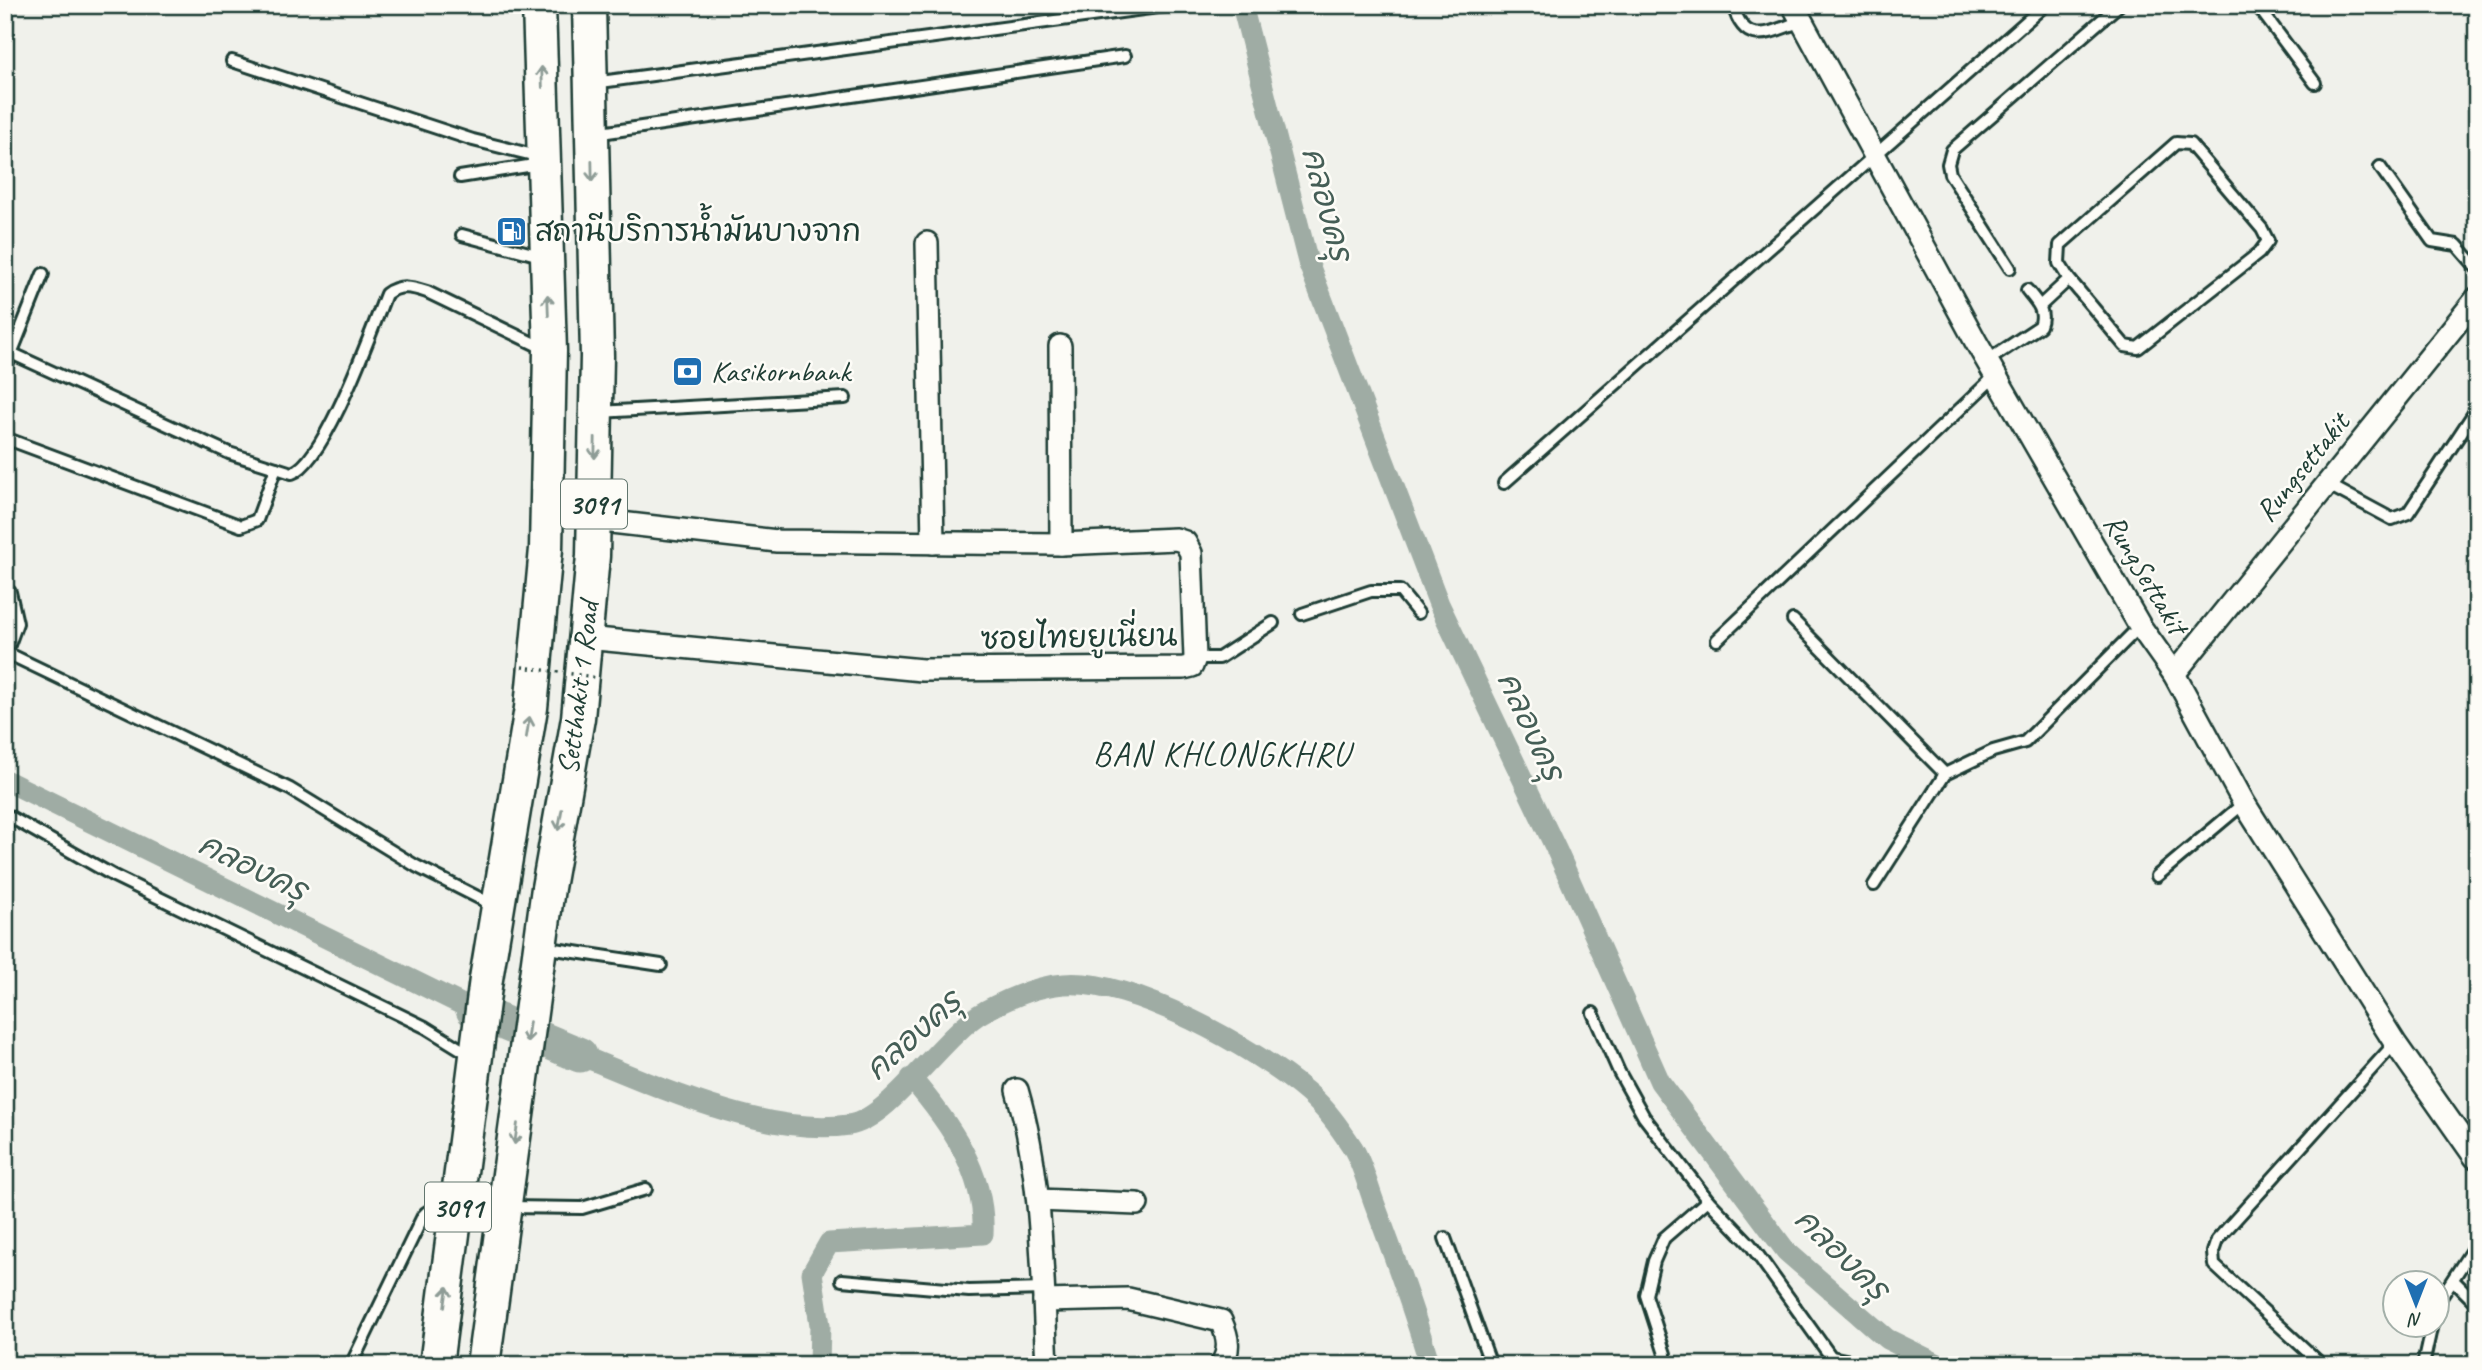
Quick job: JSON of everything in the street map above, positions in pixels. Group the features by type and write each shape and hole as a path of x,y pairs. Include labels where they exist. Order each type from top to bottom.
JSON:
{"main road":[{"name":"Setthakit 1 Road","path":"436,1365 485,988 531,708 546,549 550,351 539,5"},
{"name":"Setthakit 1 Road","path":"485,1365 548,888 578,718 586,638 594,520 596,412 589,5"}],"street":[{"name":"RungSettakit","path":"1797,13 1991,368 2140,626 2174,674 2244,803 2395,1043 2476,1157"},
{"path":"928,243 933,543"},
{"name":"Rungsettakit","path":"2174,674 2477,298"},
{"path":"1060,346 1061,544"},
{"name":"ซอยไทยยูเนี่ยน","path":"586,638 922,670 1184,668 1192,666 1195,658 1191,553 1185,542 1176,539 1061,544 776,541 594,520"},
{"path":"1017,1090 1031,1138 1038,1200 1047,1365"},
{"path":"1038,1200 1137,1204"},
{"path":"1043,1295 1128,1299 1221,1321 1228,1336 1228,1354 1221,1365"}],"lane":[{"path":"590,83 1173,5"},
{"path":"1733,5 1737,19 1748,32 1758,35 1797,13"},
{"path":"1504,483 2045,5"},
{"path":"2010,268 1950,174 1948,164 1952,150 2119,5"},
{"path":"2257,5 2315,83"},
{"path":"592,134 1125,56"},
{"path":"232,61 544,161"},
{"path":"2176,143 2190,144 2262,229 2267,241 2259,253 2138,348 2125,346 2069,279 2059,263 2060,246 2176,143"},
{"path":"460,177 544,161"},
{"path":"2380,167 2432,241 2457,245 2477,268"},
{"path":"462,235 547,258"},
{"path":"5,369 43,274"},
{"path":"2040,306 2069,279"},
{"path":"11,353 229,453 292,473 306,465 341,405 386,294 393,289 409,286 427,292 550,351"},
{"path":"1717,640 1991,368 2040,326 2043,317 2040,306 2027,290"},
{"path":"596,412 845,398"},
{"path":"2327,484 2392,519 2408,513 2474,413"},
{"path":"5,438 241,526 257,520 276,468"},
{"path":"1302,614 1371,591 1400,591 1418,613"},
{"path":"10,592 17,624 6,653 290,789 416,866 498,907"},
{"path":"1793,620 1945,774"},
{"path":"1195,658 1219,658 1273,623"},
{"path":"1874,885 1945,774 1993,751 2025,742 2140,626"},
{"path":"2157,876 2244,803"},
{"path":"5,814 114,876 477,1054"},
{"path":"542,947 661,965"},
{"path":"1593,1013 1619,1072 1644,1117 1708,1200 1750,1244 1831,1357 1870,1365"},
{"path":"2322,1365 2214,1265 2213,1252 2217,1240 2395,1043"},
{"path":"505,1207 582,1208 646,1189"},
{"path":"1663,1365 1665,1354 1646,1295 1654,1261 1664,1238 1708,1200"},
{"path":"351,1365 423,1216 429,1209 439,1207 457,1212"},
{"path":"1445,1238 1492,1365"},
{"path":"2450,1286 2477,1242"},
{"path":"842,1280 1043,1295"},
{"path":"2453,1280 2477,1304"},
{"path":"2423,1365 2429,1338"},
{"path":"1821,1365 1831,1357"}],"path":[{"path":"522,667 594,677"}],"waterway":[{"name":"คลองครุ","path":"1242,5 1308,262 1439,604 1557,851 1660,1082 1786,1251 1887,1339 1940,1365"},
{"name":"คลองครุ","path":"5,780 473,1010"},
{"name":"คลองครุ","path":"580,1055 677,1094 747,1116 817,1127 849,1125 882,1108 969,1022 1013,997 1054,985 1091,985 1123,992 1157,1004 1226,1037 1257,1056 1307,1092 1337,1125 1363,1169 1430,1365"},
{"path":"473,1010 580,1055"},
{"path":"819,1365 820,1325 812,1273 829,1243 983,1234 982,1212 972,1169 939,1112 911,1078"}],"place":[{"name":"สถานีบริการน้ำมันบางจาก","path":"512,231"},
{"name":"Kasikornbank","path":"688,371"}],"district":[{"name":"BAN KHLONGKHRU","path":"1222,754"}]}
